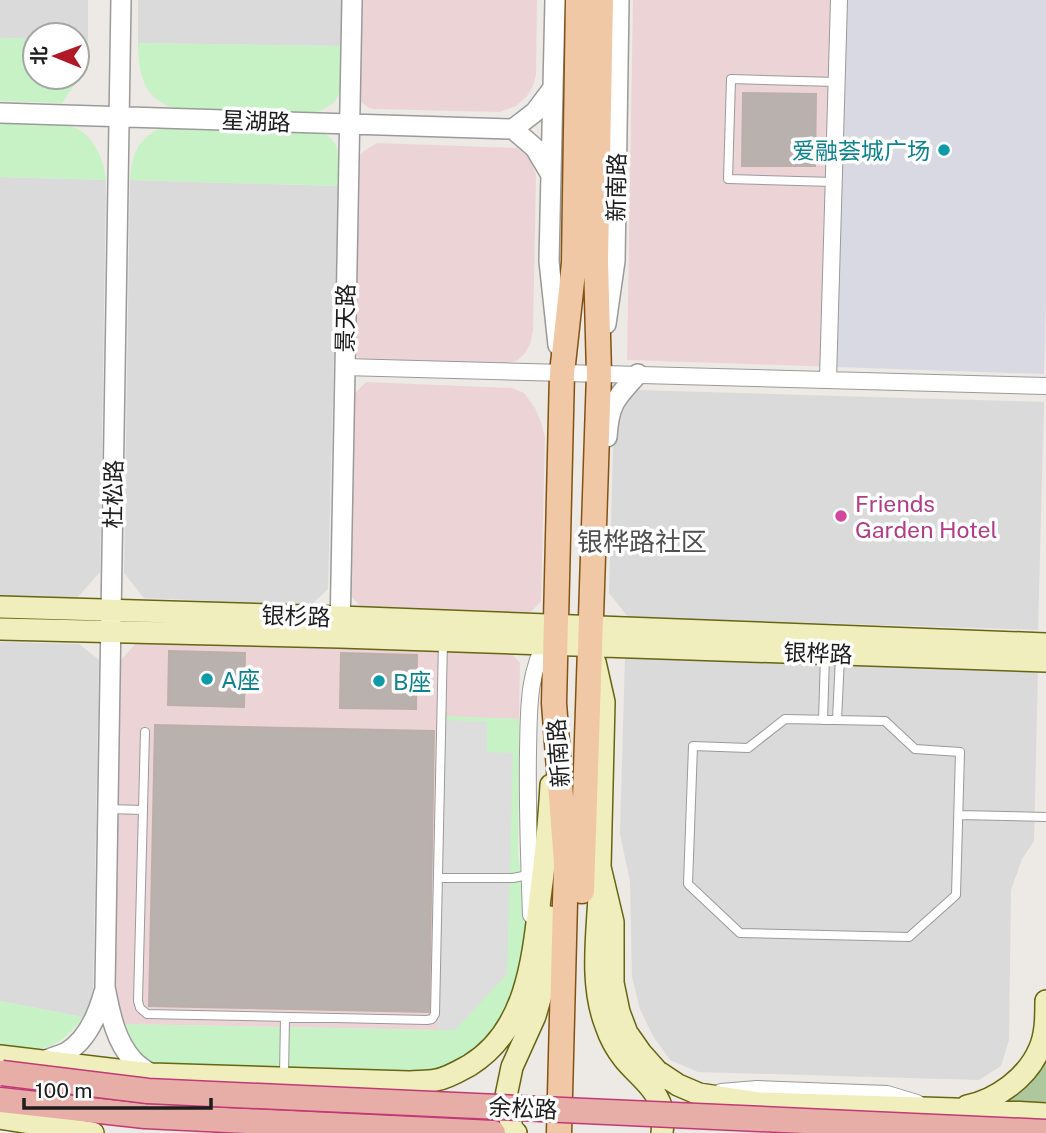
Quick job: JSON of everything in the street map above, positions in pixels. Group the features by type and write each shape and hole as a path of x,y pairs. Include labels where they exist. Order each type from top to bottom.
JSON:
{"highway":[{"name":"余松路","path":"1,1067 148,1091 1046,1132"},
{"name":"余松路","path":"0,1100 145,1116 493,1133"}],"main road":[{"name":"新南路","path":"573,1133 599,374 589,34 578,0"},
{"name":"新南路","path":"559,1133 566,863 552,638 562,373 574,263 589,34 600,0"},
{"name":"银杉路","path":"0,607 111,609 340,627 552,638"},
{"name":"银杉路","path":"0,629 110,631 340,627 443,640 591,636"},
{"name":"银桦路","path":"591,636 833,645 1046,661"},
{"path":"591,636 604,702 597,988 605,1023 613,1042 661,1104 664,1118 662,1133"},
{"name":"银桦路","path":"833,645 1046,644"},
{"path":"516,1133 512,1129 506,1097 512,1067 535,1016 548,957 551,923 550,817 554,703"},
{"path":"1,1067 46,1060 151,1074 409,1082 436,1080 457,1073 479,1060 500,1040 516,1013 525,989 532,958 550,817"},
{"path":"600,867 613,922 613,983 619,1012 627,1033 641,1053 657,1070 678,1085 699,1094 758,1103 1046,1114"},
{"path":"943,1108 981,1103 1018,1080 1040,1050 1046,1000"},
{"path":"0,1118 93,1133"}],"street":[{"name":"杜松路","path":"105,987 121,0"},
{"name":"景天路","path":"340,627 352,0"},
{"name":"新南路","path":"555,0 549,261 562,373"},
{"name":"新南路","path":"599,374 615,261 619,0"},
{"path":"828,379 839,0"},
{"path":"551,175 535,148 513,129 535,113 553,88"},
{"name":"星湖路","path":"0,113 513,129"},
{"path":"344,367 1046,386"},
{"path":"596,480 606,463 608,415 616,398 638,374"},
{"path":"532,958 526,811 530,690 535,667 552,638"},
{"path":"46,1060 68,1051 81,1040 92,1026 105,987"},
{"path":"105,987 116,1030 124,1047 133,1061 151,1074"}],"lane":[{"path":"834,183 728,179 731,79 837,82"},
{"path":"145,732 138,1001 140,1008 147,1014 432,1019 435,1014 443,640"},
{"path":"823,720 833,645"},
{"path":"833,645 837,720"},
{"path":"785,719 823,720 885,720 915,749 960,751 956,895 909,937 740,933 688,884 693,746 748,748 785,719"},
{"path":"107,810 143,810"},
{"path":"959,815 1046,817"},
{"path":"438,878 523,876 529,869 550,817"},
{"path":"284,1078 285,1017"}],"shaded area":[{"path":"0,0 88,0 88,21 21,21 21,39 0,38"},
{"path":"138,0 343,0 343,46 138,43"},
{"path":"358,0 537,0 536,75 533,86 516,106 500,112 369,108 357,96"},
{"path":"633,0 847,0 836,367 627,360"},
{"name":"爱融荟城广场","path":"847,0 1046,0 1044,374 836,367"},
{"path":"377,143 517,148 530,158 536,175 533,331 530,344 518,360 509,363 360,359 352,350 355,167 359,156"},
{"path":"0,177 106,180 100,572 77,598 0,596"},
{"path":"130,180 338,186 328,589 311,605 144,598 124,573"},
{"path":"366,382 512,388 524,393 535,408 545,437 541,601 528,615 362,608 349,594 353,395"},
{"path":"638,390 1044,402 1038,630 628,617 609,593 614,417"},
{"path":"138,641 509,650 520,663 519,719 446,717 438,1030 120,1024 114,987 121,660"},
{"path":"0,642 79,644 99,660 93,987 83,1017 0,1001"},
{"path":"625,657 1038,669 1034,841 1022,859 1011,890 1009,1040 1001,1066 979,1080 698,1072 670,1060 653,1036 640,1009 632,977 630,881 620,834"},
{"path":"446,720 487,722 487,752 513,753 507,974 455,1030 438,1030"}],"green space":[{"path":"0,38 21,39 21,91 70,91 62,103 0,101"},
{"path":"138,43 343,46 342,83 334,102 314,114 175,109 155,98 149,91 141,74"},
{"path":"0,123 59,124 75,128 95,146 106,180 0,177"},
{"path":"161,128 317,130 336,146 339,160 338,186 130,180 137,149 146,138"},
{"path":"446,716 519,719 518,856 525,899 525,957 508,1015 474,1055 435,1075 161,1067 141,1056 120,1024 438,1030"},
{"path":"0,1001 83,1017 65,1037 47,1047 27,1049 0,1046"},
{"path":"1046,1061 1046,1109 1008,1107 1004,1101 1031,1080"}],"building":[{"path":"743,93 816,94 815,166 742,166"},
{"name":"A座","path":"169,651 245,653 244,707 168,705"},
{"name":"B座","path":"341,653 417,655 416,709 340,708"},
{"path":"155,725 434,731 429,1012 149,1006"}],"place":[{"name":"爱融荟城广场","path":"944,150"},
{"name":"Friends Garden Hotel","path":"841,516"},
{"name":"A座","path":"207,679"},
{"name":"B座","path":"379,681"}],"district":[{"name":"银桦路社区","path":"642,541"}]}
